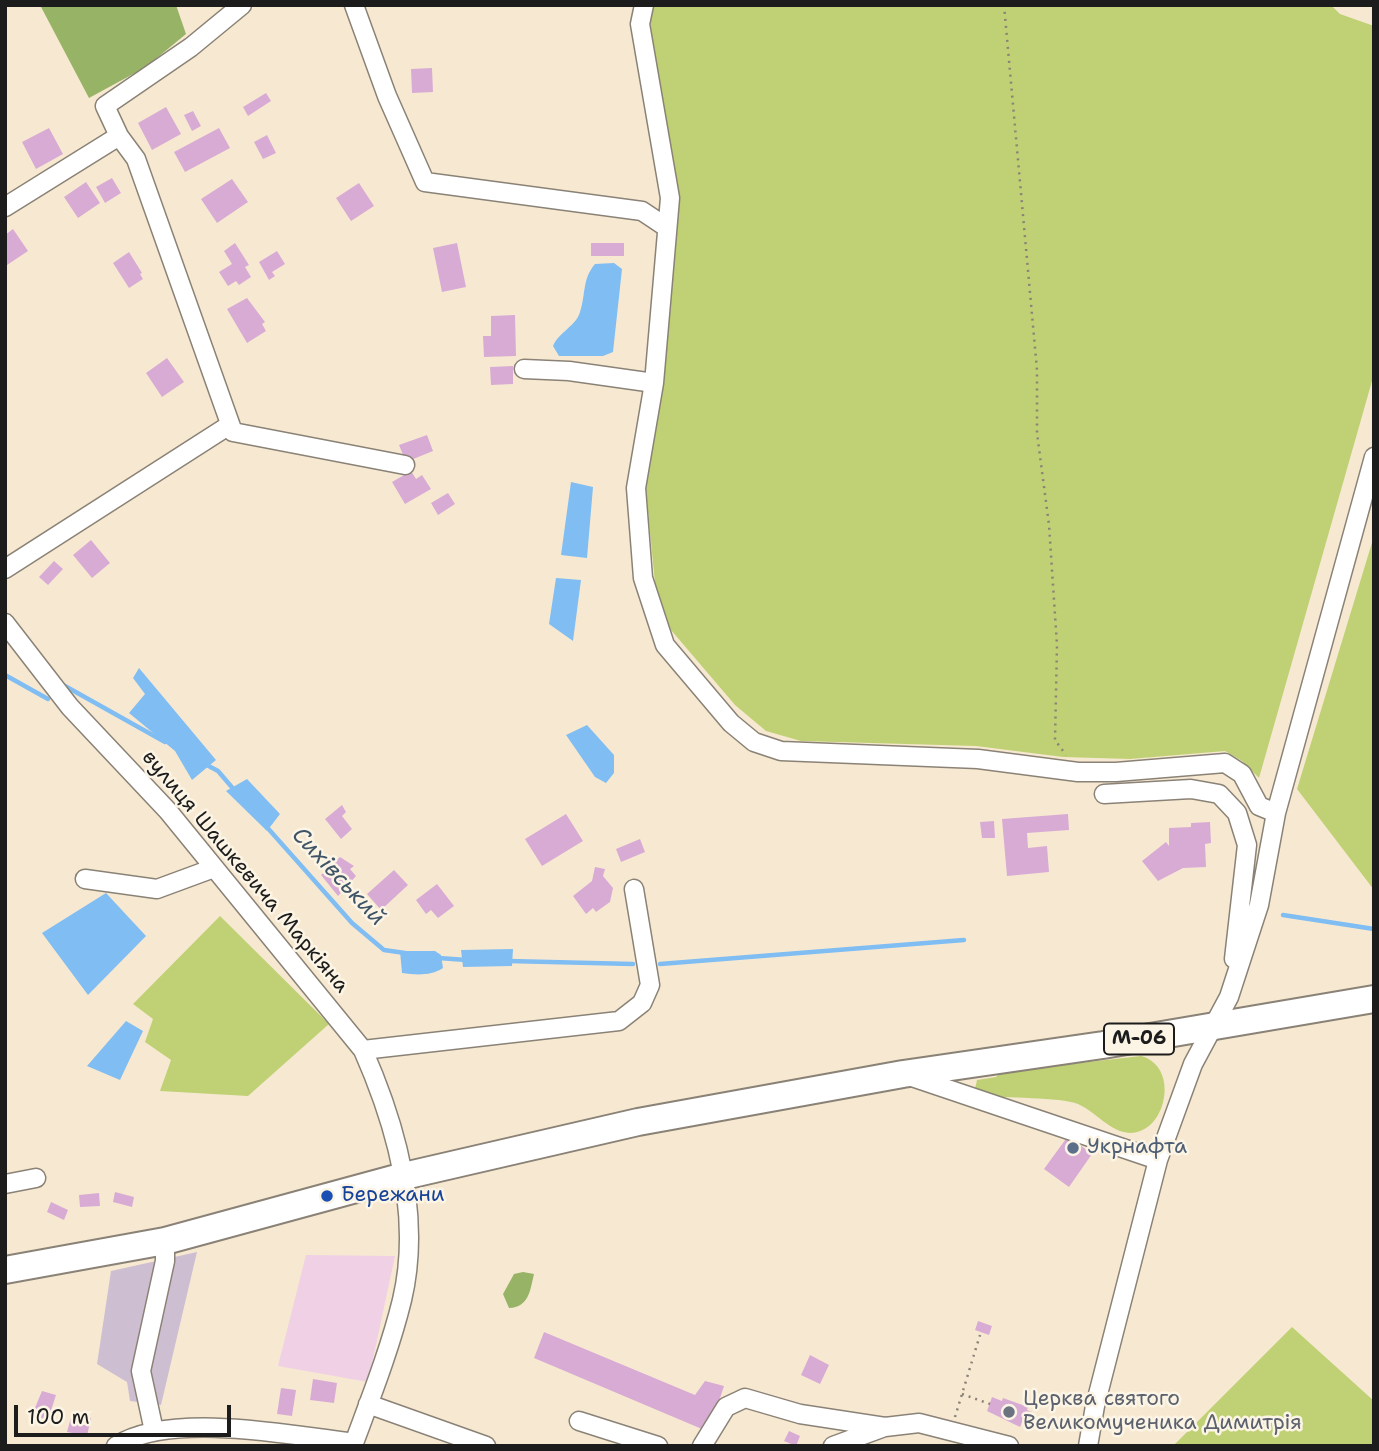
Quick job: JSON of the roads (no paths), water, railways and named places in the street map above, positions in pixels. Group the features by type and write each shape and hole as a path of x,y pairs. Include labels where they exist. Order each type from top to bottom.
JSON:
{"highway":[{"name":"М-06","path":"5,1270 165,1241 404,1176 638,1122 903,1074 1374,999"}],"street":[{"path":"242,5 191,47 105,106 119,136 136,159 228,426 233,432 405,465"},
{"path":"354,5 387,96 425,182 642,211 666,227"},
{"path":"644,5 640,24 670,198 654,383 636,488 643,578 665,645 731,723 754,741 781,751 978,759 1078,772 1116,772 1225,763 1242,774 1259,806 1276,813"},
{"path":"5,206 119,136"},
{"path":"524,369 569,371 654,383"},
{"path":"5,569 228,426"},
{"path":"1088,1446 1095,1406 1158,1160 1193,1063 1229,997 1259,905 1276,813 1374,457"},
{"name":"вулиця Шашкевича Маркіяна","path":"5,623 70,707 168,811 363,1050 382,1093 404,1176 408,1209 408,1253 402,1299 354,1443 236,1428 154,1431"},
{"path":"1104,794 1191,789 1219,794 1237,813 1247,845 1229,997"},
{"path":"85,879 157,889 214,868"},
{"path":"363,1050 620,1021 642,1003 650,985 634,889"},
{"path":"903,1074 1158,1160"},
{"path":"5,1184 36,1178"},
{"path":"116,1446 154,1431 141,1371 165,1261 165,1241"},
{"path":"702,1446 726,1407 745,1398 800,1414 885,1427 919,1423 1009,1446"},
{"path":"368,1404 486,1446"},
{"path":"579,1421 658,1446"},
{"path":"833,1446 885,1427"}],"water":[{"path":"614,263 622,269 613,352 603,356 559,356 553,346 578,317 591,270 595,264"},
{"path":"571,482 593,487 587,558 561,555"},
{"path":"556,578 581,580 573,641 549,624"},
{"path":"139,668 216,760 192,780 175,751 129,713 145,694 133,678"},
{"path":"587,725 614,755 614,773 606,783 595,777 566,735"},
{"path":"247,779 280,814 267,831 226,791"},
{"path":"106,893 146,936 88,995 42,933"},
{"path":"513,949 512,966 463,967 461,950"},
{"path":"400,951 435,951 441,955 443,968 428,974 402,973"},
{"path":"126,1021 143,1031 120,1080 87,1066"}],"waterway":[{"name":"Сихівський","path":"5,675 48,699"},
{"name":"Сихівський","path":"65,686 165,742"},
{"name":"Сихівський","path":"203,763 218,771 236,792"},
{"name":"Сихівський","path":"265,825 352,923 384,950 405,953"},
{"name":"Сихівський","path":"1283,915 1374,929"},
{"name":"Сихівський","path":"660,964 964,940"},
{"name":"Сихівський","path":"438,958 467,960"},
{"name":"Сихівський","path":"508,961 633,964"}],"place":[{"name":"Укрнафта","path":"1073,1148"},
{"name":"Бережани","path":"327,1196"},
{"name":"Церква святого Великомученика Димитрія","path":"1009,1412"}]}
